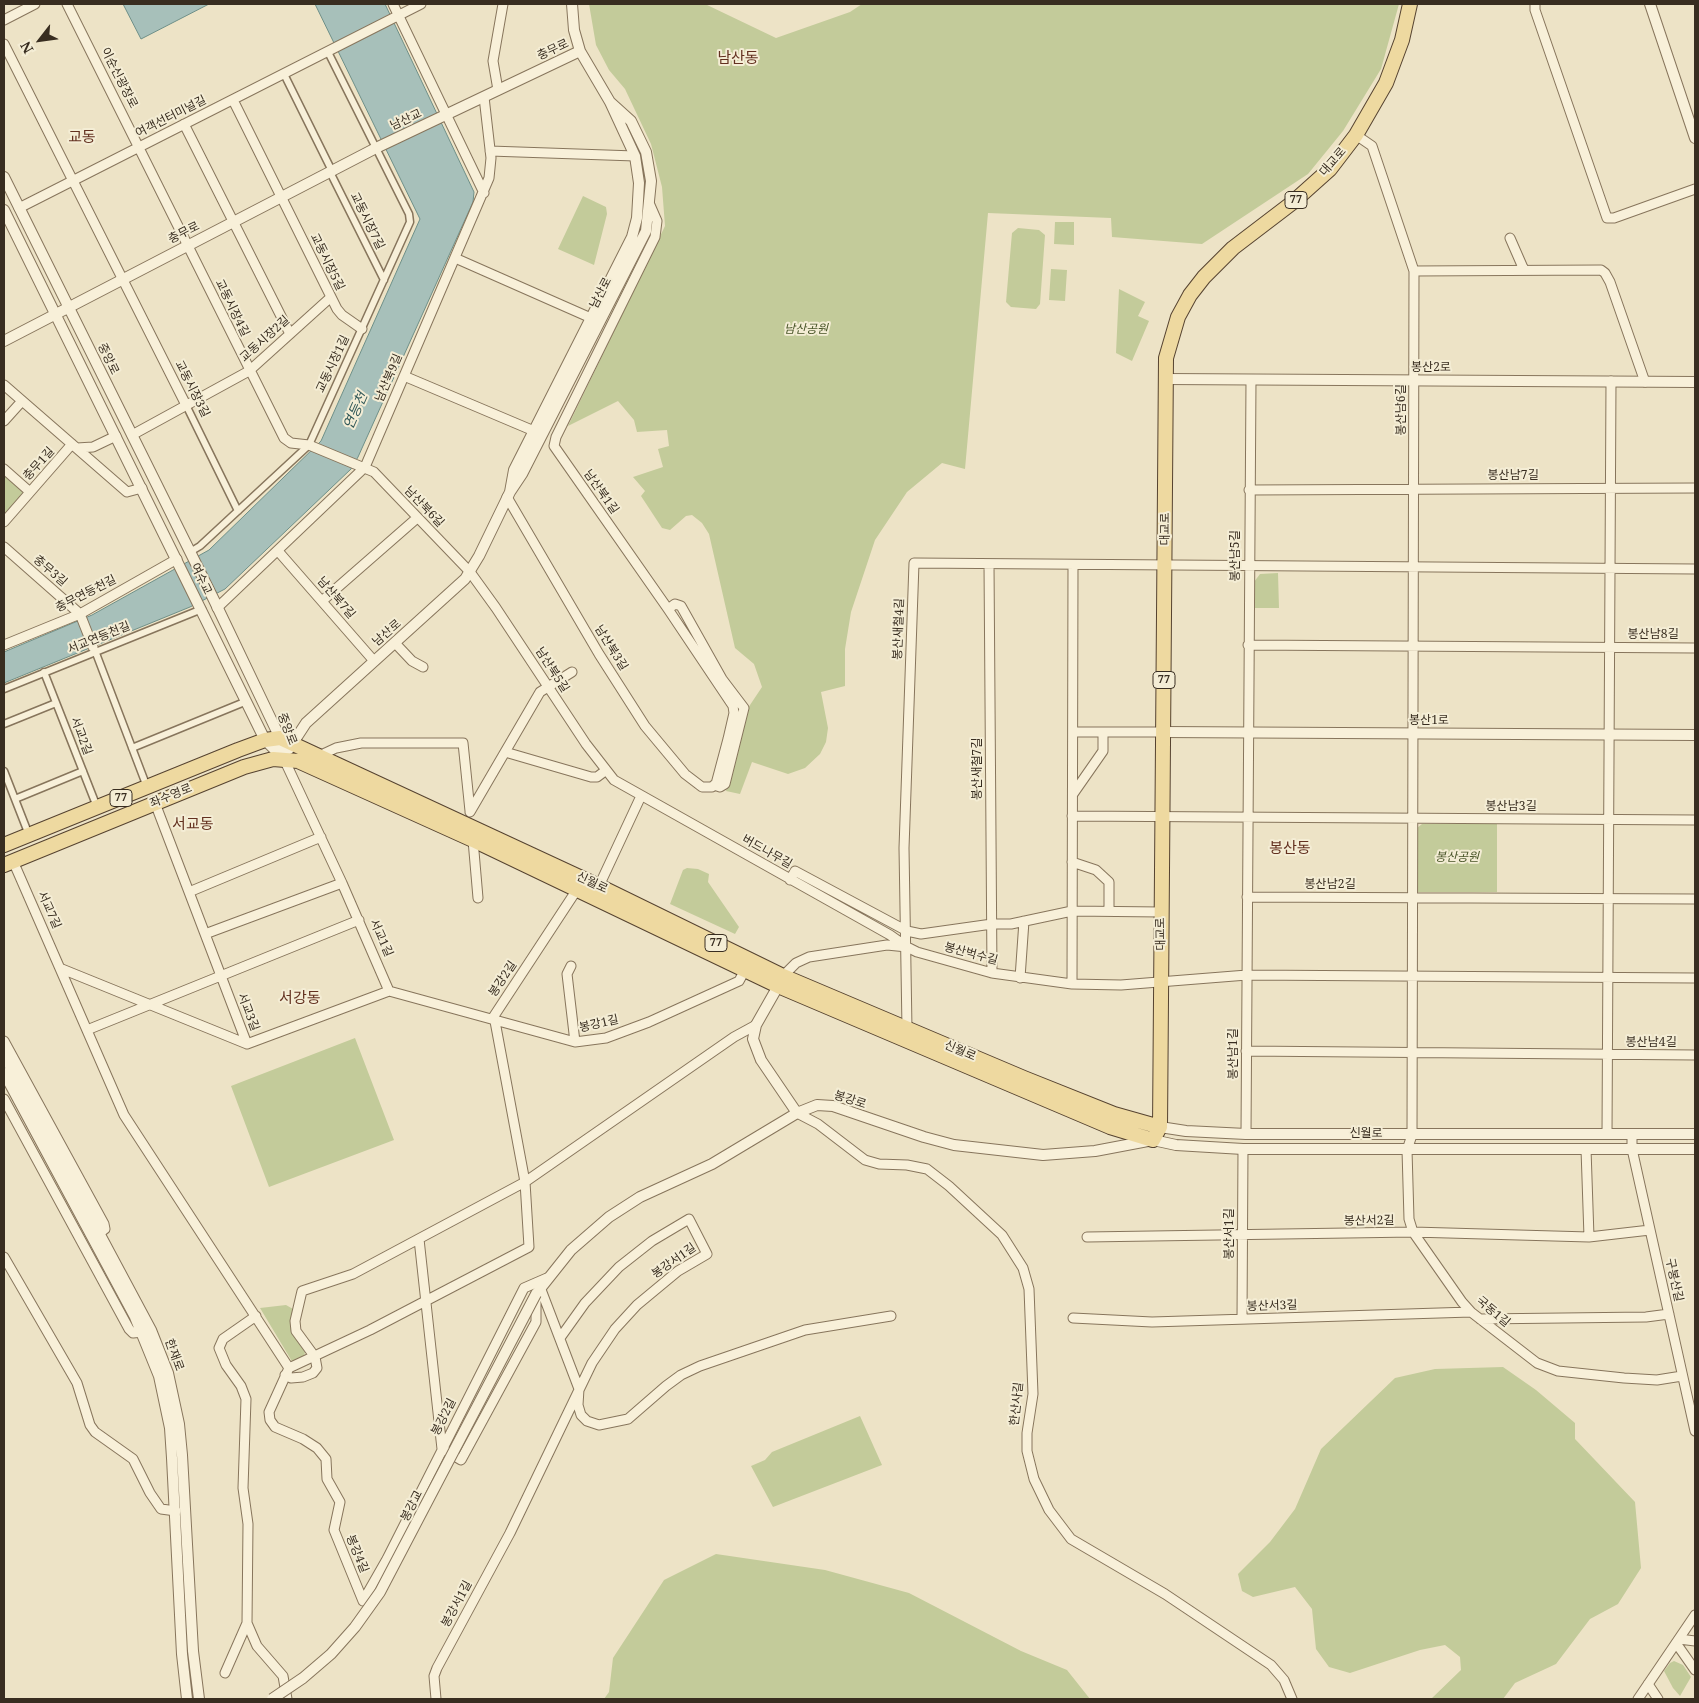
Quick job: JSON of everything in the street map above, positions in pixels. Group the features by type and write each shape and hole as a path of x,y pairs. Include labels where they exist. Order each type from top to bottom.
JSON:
{"main road":[{"name":"대교로","path":"1153,1140 1160,1127 1166,565 1166,358 1171,337 1184,306 1197,286 1233,248 1292,203 1330,168 1356,135 1386,83 1402,40 1410,4"},
{"name":"좌수영로","path":"4,845 265,740 286,740"},
{"name":"신월로","path":"286,740 467,817 780,981 1101,1124 1153,1140"},
{"name":"좌수영로","path":"8,863 244,767 284,758"},
{"name":"신월로","path":"284,758 312,766 473,840 576,891 745,970 780,981 907,1029 1114,1114 1160,1127"}],"street":[{"path":"4,20 35,4"},
{"name":"이순신광장로","path":"67,4 129,125 138,148 187,246"},
{"path":"393,4 484,193"},
{"path":"399,16 421,4"},
{"path":"498,90 493,61 503,4"},
{"name":"남산로","path":"508,494 514,470 635,228 640,183 635,156 610,102 580,51 574,30 572,4"},
{"path":"1535,4 1534,10 1607,218 1695,189"},
{"path":"1650,4 1695,138"},
{"name":"여객선터미널길","path":"19,208 399,16"},
{"name":"교동시장3길","path":"4,44 238,511"},
{"name":"교동시장1길","path":"190,552 200,546 309,445 410,220 331,50"},
{"name":"충무로","path":"446,115 580,51"},
{"name":"교동시장7길","path":"284,74 384,280"},
{"name":"남산북9길","path":"216,604 278,551 361,465 404,376 484,193 490,172 490,151 484,97"},
{"name":"교동시장5길","path":"233,100 340,314 362,329"},
{"name":"남산로","path":"286,740 458,586 470,572 508,494 522,474 642,240 650,205 650,168 643,142 631,121 610,102"},
{"name":"남산교","path":"376,148 446,115"},
{"path":"184,124 290,334"},
{"name":"봉산남6길","path":"1356,135 1372,146 1414,272 1414,733"},
{"name":"충무로","path":"4,340 376,148"},
{"path":"490,151 635,156"},
{"name":"중앙로","path":"4,177 190,552"},
{"name":"남산북1길","path":"650,205 657,221 655,237 554,443 556,450 668,609 675,604 681,606 722,679 744,708 725,784 720,788 715,785"},
{"name":"여수교","path":"4,210 6,222 56,314 265,740"},
{"path":"1510,238 1524,270"},
{"name":"교동시장4길","path":"187,246 284,438 291,443 309,445"},
{"path":"455,258 591,318"},
{"path":"1414,272 1596,269 1605,273 1645,382"},
{"name":"교동시장2길","path":"132,435 249,372 331,297"},
{"path":"404,376 534,431"},
{"name":"봉산2로","path":"1166,379 1695,382"},
{"name":"봉산남5길","path":"1248,732 1249,490 1252,380"},
{"path":"1607,1134 1611,382"},
{"name":"충무1길","path":"4,385 127,492 142,488"},
{"path":"4,421 22,401"},
{"path":"74,446 93,447 116,436"},
{"name":"남산북6길","path":"309,445 374,472 470,572"},
{"name":"충무1길","path":"4,522 74,446"},
{"path":"4,469 30,492"},
{"path":"1611,488 1695,488"},
{"name":"봉산남7길","path":"1414,489 1611,488"},
{"path":"1249,490 1414,489"},
{"name":"남산북3길","path":"508,494 599,654 645,726 690,779 708,788 715,785"},
{"path":"322,601 418,518"},
{"name":"충무3길","path":"4,547 80,614"},
{"name":"남산북7길","path":"278,551 374,661"},
{"name":"여수교","path":"190,552 216,604"},
{"name":"충무연등천길","path":"8,644 80,614 177,559"},
{"name":"봉산새철4길","path":"907,1029 907,931 904,848 914,564 1249,566"},
{"name":"봉산새철7길","path":"990,564 992,973"},
{"path":"1072,984 1073,564"},
{"path":"1249,566 1695,569"},
{"name":"남산북5길","path":"470,572 605,772 614,780"},
{"name":"중앙로","path":"216,604 286,740 284,758"},
{"name":"서교연등천길","path":"4,689 94,649 202,609"},
{"path":"80,614 147,787"},
{"path":"4,634 8,644"},
{"path":"395,643 412,661 423,667"},
{"path":"1248,646 1610,647"},
{"name":"봉산남8길","path":"1610,647 1695,648"},
{"name":"서교2길","path":"44,672 97,807"},
{"path":"467,817 540,692 572,672"},
{"path":"132,748 247,700"},
{"path":"4,724 56,703"},
{"path":"1073,732 1163,732"},
{"path":"1072,794 1103,752 1104,732"},
{"name":"봉산1로","path":"1163,732 1695,735"},
{"name":"봉산남1길","path":"1246,1134 1248,732"},
{"path":"1412,1135 1414,733"},
{"path":"265,740 284,758"},
{"path":"321,755 336,748 361,743 463,743 467,817"},
{"path":"505,752 590,777 600,776 605,772"},
{"name":"서교1길","path":"284,758 359,920 389,991"},
{"path":"4,771 29,835"},
{"path":"15,799 83,771"},
{"name":"버드나무길","path":"614,780 890,935 907,947"},
{"path":"599,886 641,796"},
{"name":"서교3길","path":"155,803 246,1044"},
{"path":"1072,816 1413,818"},
{"name":"봉산남3길","path":"1413,818 1609,820"},
{"path":"1609,820 1695,820"},
{"path":"189,892 321,838"},
{"path":"473,840 478,898"},
{"path":"1072,862 1096,870 1109,882 1109,911"},
{"name":"서교7길","path":"8,863 62,970 110,1086 132,1128 256,1316 287,1371"},
{"path":"790,880 795,871 907,931 928,934 992,924 1001,925 1024,922 1072,911 1161,912"},
{"path":"205,934 342,883"},
{"name":"봉강2길","path":"495,1020 497,1010 576,891"},
{"name":"봉산남2길","path":"1247,897 1413,898"},
{"path":"1413,898 1695,899"},
{"path":"87,1030 359,920"},
{"path":"1020,978 1024,922"},
{"name":"봉산벅수길","path":"780,981 796,963 815,955 879,946 907,947 918,952 992,973 1020,978 1072,984 1120,986 1162,982"},
{"path":"571,966 567,974 575,1042"},
{"name":"서교3길","path":"62,970 246,1044"},
{"name":"봉강1길","path":"389,991 575,1042 606,1038 649,1022 739,981 745,970"},
{"path":"1162,982 1247,975 1695,978"},
{"path":"780,981 756,1025 753,1039 758,1055 797,1112"},
{"path":"246,1044 389,991"},
{"path":"495,1020 525,1182 530,1245 528,1249 315,1357 287,1371 296,1378 311,1374 318,1368 315,1357 296,1331 295,1321 302,1291 353,1274 525,1182 734,1038 756,1025"},
{"path":"4,1041 104,1224 105,1229 101,1232"},
{"path":"1246,1051 1607,1055"},
{"name":"한재로","path":"4,1055 101,1232 151,1330 173,1389 182,1455 193,1651 199,1699"},
{"name":"봉산남4길","path":"1607,1055 1695,1055"},
{"name":"한재로","path":"4,1073 143,1332 163,1390 170,1428 176,1511 182,1654 187,1699"},
{"path":"4,1099 129,1329 134,1333 143,1332"},
{"name":"봉강로","path":"538,1290 588,1234 624,1207 648,1193 725,1157 797,1112 817,1105 828,1105 924,1138 954,1145 1014,1153 1069,1154 1153,1140"},
{"name":"한산사길","path":"797,1112 818,1124 866,1160 879,1164 907,1165 927,1169 949,1186 1002,1235 1023,1268 1029,1289 1033,1394 1027,1433 1028,1451 1034,1479 1049,1510 1071,1539 1165,1594 1272,1665 1284,1680 1292,1699"},
{"name":"신월로","path":"1160,1127 1186,1131 1246,1134 1695,1134"},
{"name":"구봉산길","path":"1632,1134 1632,1149 1695,1431"},
{"name":"국동1길","path":"1412,1135 1407,1150 1409,1219 1413,1232 1448,1284 1471,1312 1526,1356 1550,1369 1632,1379 1657,1380 1682,1376"},
{"name":"신월로","path":"1153,1140 1176,1145 1243,1149 1695,1149"},
{"name":"봉산서1길","path":"1242,1319 1243,1149"},
{"path":"1586,1149 1589,1237"},
{"name":"봉강서1길","path":"436,1699 434,1676 437,1668 510,1534 592,1363 623,1319 657,1288 707,1254 689,1219 645,1246 608,1277 585,1302 560,1338"},
{"name":"봉산서2길","path":"1087,1237 1413,1232 1589,1237 1650,1230"},
{"name":"봉강2길","path":"419,1238 442,1449"},
{"path":"4,1257 77,1383 90,1425 95,1432 121,1448 133,1459 150,1493 162,1509 176,1511"},
{"name":"봉강2길","path":"442,1449 524,1288 547,1278"},
{"path":"538,1290 560,1338 580,1389 578,1405 584,1419 599,1424 615,1423 633,1416 666,1386 681,1375 700,1366 805,1330 890,1316"},
{"path":"442,1449 461,1460 536,1322 538,1290"},
{"name":"봉강교","path":"272,1699 303,1678 331,1654 370,1608 393,1569 538,1290"},
{"name":"봉산서3길","path":"1074,1318 1152,1322 1471,1312"},
{"path":"1480,1319 1669,1314"},
{"path":"225,1673 247,1623 248,1524 243,1488 246,1399 241,1386 226,1365 219,1348 224,1339 256,1316"},
{"name":"봉강4길","path":"287,1371 268,1416 275,1427 303,1439 317,1448 326,1459 327,1479 340,1502 334,1530 363,1601 387,1559 442,1449"},
{"path":"1638,1699 1695,1615"},
{"path":"247,1623 257,1646 283,1676 287,1699"},
{"path":"1678,1641 1695,1641"},
{"path":"1678,1641 1695,1670"},
{"path":"1648,1684 1658,1699"}],"green space":[{"name":"남산공원","path":"589,4 705,4 776,38 850,12 862,4 1399,4 1381,69 1343,131 1308,174 1202,244 1112,237 1111,218 988,213 965,469 942,463 907,492 875,540 851,612 845,649 845,686 821,692 828,728 826,742 820,754 805,768 788,774 752,762 740,794 726,791 748,708 762,687 754,664 735,648 709,534 702,523 692,515 686,516 670,530 662,528 641,496 645,491 633,477 663,467 658,449 669,446 667,430 637,432 634,420 618,401 568,426 665,226 662,187 651,144 625,89 609,70 596,45"},
{"path":"583,196 606,207 607,214 594,265 558,249"},
{"path":"1055,222 1074,222 1074,245 1054,244"},
{"path":"1018,228 1039,230 1045,235 1040,304 1036,309 1011,307 1006,302 1012,233"},
{"path":"1051,269 1067,270 1065,301 1049,300"},
{"path":"1119,289 1145,302 1138,316 1149,321 1132,361 1116,353"},
{"path":"4,472 26,492 4,517"},
{"path":"1278,573 1279,608 1254,608 1254,582 1260,574"},
{"name":"봉산공원","path":"1422,824 1497,824 1497,892 1417,892 1417,828"},
{"path":"687,868 698,869 709,874 708,882 739,927 735,934 670,904 683,870"},
{"path":"355,1038 394,1140 269,1187 231,1086"},
{"path":"286,1305 293,1309 291,1330 305,1352 304,1356 293,1363 260,1308"},
{"path":"1503,1367 1536,1390 1575,1423 1575,1439 1635,1502 1641,1568 1618,1604 1590,1619 1556,1664 1515,1683 1503,1699 1431,1699 1461,1670 1460,1657 1445,1645 1420,1650 1350,1673 1329,1667 1316,1649 1312,1609 1295,1587 1253,1597 1242,1591 1238,1574 1270,1542 1295,1509 1321,1449 1395,1378 1435,1369"},
{"path":"860,1416 882,1465 773,1507 751,1466 765,1460 772,1452"},
{"path":"716,1554 825,1570 909,1593 1021,1651 1067,1670 1090,1699 604,1699 609,1692 613,1658 664,1580"},
{"path":"1674,1661 1683,1665 1691,1677 1680,1696 1673,1688 1664,1671"}],"water":[{"path":"123,4 209,4 141,39"},
{"name":"연등천","path":"315,4 385,4 474,192 473,202 358,457 351,469 225,589 190,607 4,683 4,652 92,615 209,550 321,441 420,219"}],"district":[{"name":"남산동","path":"738,59"},
{"name":"교동","path":"82,138"},
{"name":"서교동","path":"193,825"},
{"name":"봉산동","path":"1290,849"},
{"name":"서강동","path":"300,999"}]}
